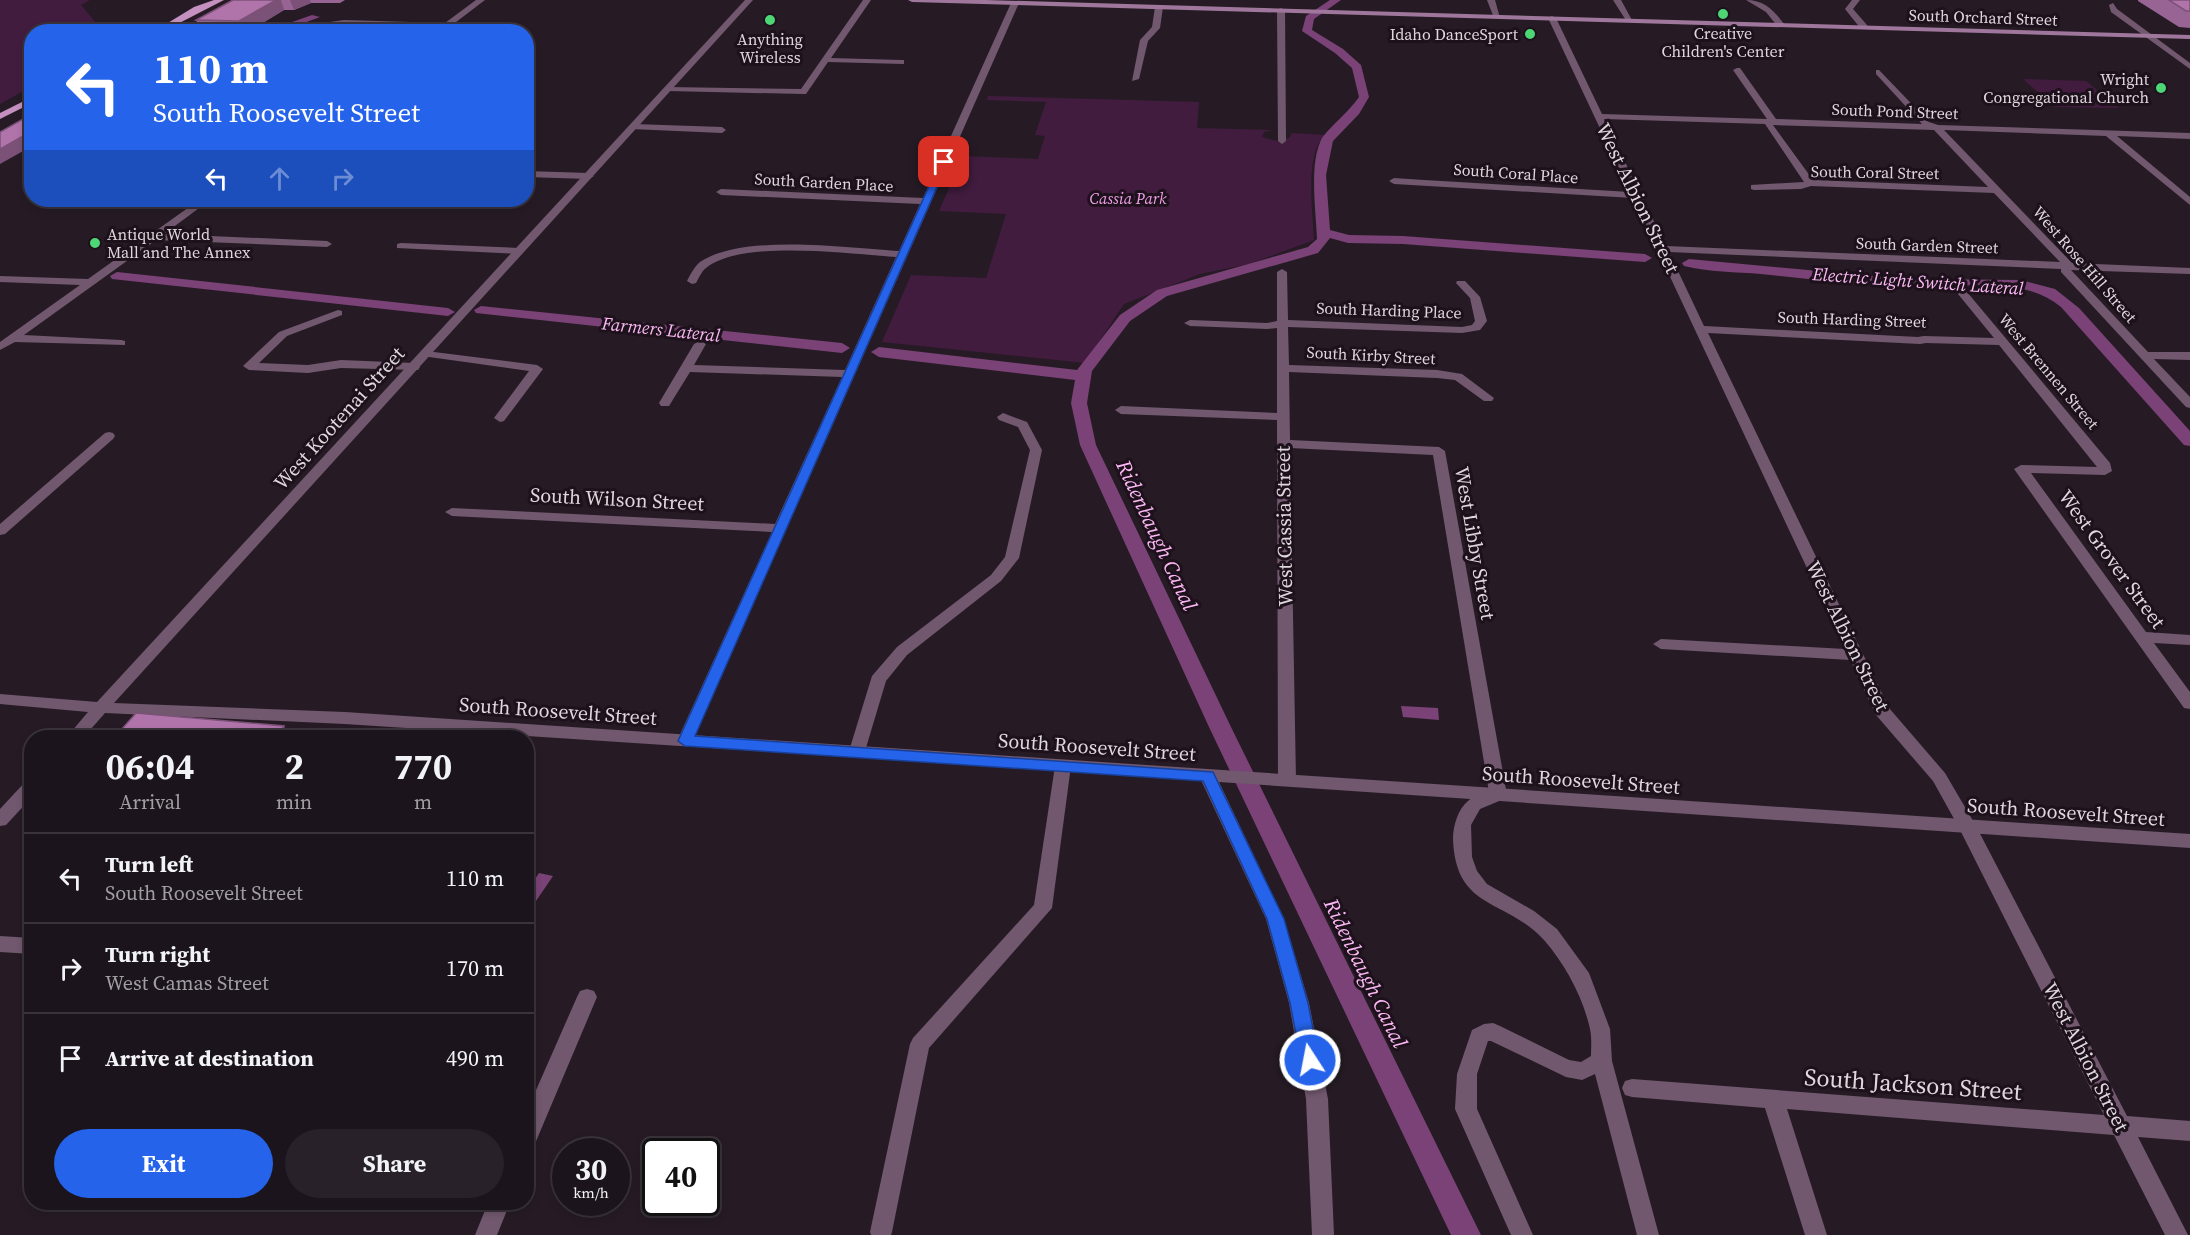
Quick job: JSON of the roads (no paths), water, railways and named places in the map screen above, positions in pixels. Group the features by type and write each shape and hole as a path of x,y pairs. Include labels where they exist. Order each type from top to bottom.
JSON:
{"main road":[{"path":"197,9 200,4 208,0"},
{"path":"170,24 197,9 220,0"},
{"name":"South Orchard Street","path":"912,0 2190,37"},
{"path":"0,116 24,103"}],"street":[{"path":"448,24 481,0"},
{"name":"West Kootenai Street","path":"81,730 749,0"},
{"path":"668,89 803,92 867,0"},
{"path":"1282,141 1284,10 1287,0"},
{"path":"1491,0 1497,16"},
{"path":"1617,0 1630,20"},
{"path":"1750,0 1768,10 1781,25"},
{"path":"1856,0 1849,9 1864,27"},
{"path":"2110,2 2114,10 2190,67"},
{"path":"685,741 780,528 844,375 903,254 1015,3"},
{"path":"1134,80 1144,40 1156,28 1159,7"},
{"name":"West Albion Street","path":"1552,18 1882,711 1939,777 1967,826 2177,1235"},
{"path":"330,24 334,22 409,24"},
{"path":"825,60 901,62"},
{"path":"1737,70 1772,118 1768,126 1810,183"},
{"name":"West Rose Hill Street","path":"1879,72 1926,124 1936,127 2069,266 2065,270 2190,404"},
{"name":"South Pond Street","path":"1598,116 2190,136"},
{"path":"634,127 722,130"},
{"path":"2108,133 2190,202"},
{"path":"534,174 589,176"},
{"name":"South Coral Place","path":"1394,181 1472,184 1530,191 1636,195"},
{"name":"South Coral Street","path":"1754,187 1801,186 1810,183 1996,190"},
{"name":"South Garden Place","path":"721,192 926,201"},
{"path":"0,347 195,207"},
{"path":"153,237 327,244"},
{"path":"401,246 519,251"},
{"path":"692,280 702,266 730,252 760,248 903,254"},
{"name":"South Garden Street","path":"1662,249 2190,271"},
{"name":"West Cassia Street","path":"1282,272 1287,781"},
{"path":"0,279 90,282"},
{"name":"South Harding Place","path":"1283,323 1462,330 1476,328 1481,321 1475,297 1461,283"},
{"name":"West Brennen Street","path":"1963,294 2103,463 2105,471 2021,469"},
{"path":"338,314 284,334 249,366 308,369 341,363 414,367"},
{"path":"1190,323 1267,326 1283,323"},
{"name":"South Harding Street","path":"1700,329 1920,341 1924,339 2003,342"},
{"path":"13,338 121,343"},
{"path":"664,403 700,344"},
{"path":"426,354 537,369 500,418"},
{"path":"2143,355 2190,356"},
{"path":"686,368 844,375"},
{"name":"South Kirby Street","path":"1283,368 1437,374 1458,377 1488,398"},
{"path":"1120,410 1283,417"},
{"path":"857,751 878,680 903,651 996,578 1012,558 1036,450 1023,425 1003,417"},
{"path":"0,531 109,436"},
{"name":"West Libby Street","path":"1284,444 1439,451 1498,795"},
{"name":"West Grover Street","path":"2021,469 2190,704"},
{"name":"South Wilson Street","path":"452,512 780,528"},
{"path":"2142,637 2190,640"},
{"path":"1661,644 1856,655"},
{"name":"South Roosevelt Street","path":"0,699 101,708 345,718 522,730"},
{"name":"South Roosevelt Street","path":"534,731 2190,841"},
{"path":"881,1232 920,1044 1043,908 1063,766"},
{"path":"1208,776 1275,919 1299,1003 1317,1099 1323,1235"},
{"path":"0,820 24,794"},
{"path":"1498,795 1474,805 1462,825 1463,857 1469,874 1480,889 1527,916 1550,934 1566,952 1579,973 1600,1029 1602,1061 1648,1235"},
{"path":"0,944 24,946"},
{"path":"534,1120 587,997"},
{"path":"1522,1235 1466,1109 1467,1074 1479,1036 1492,1032 1566,1068 1582,1071 1602,1061"},
{"name":"South Jackson Street","path":"1632,1088 2190,1131"},
{"path":"1773,1099 1816,1235"},
{"path":"486,1235 496,1210"}],"waterway":[{"name":"Ridenbaugh Canal","path":"1083,376 1084,371 1125,318 1162,293 1313,250 1324,240 1320,175 1327,140 1355,112 1364,97 1357,67 1339,51 1307,31 1309,18 1336,0"},
{"name":"Farmers Lateral","path":"294,24 315,17"},
{"name":"Electric Light Switch Lateral","path":"1324,232 1348,239 1403,240 1645,258"},
{"name":"Electric Light Switch Lateral","path":"1689,263 1906,283 1981,282 2037,287 2059,298 2074,312 2190,441"},
{"name":"Farmers Lateral","path":"117,276 448,312"},
{"name":"Farmers Lateral","path":"481,310 842,348"},
{"name":"Farmers Lateral","path":"879,352 1083,376"},
{"name":"Ridenbaugh Canal","path":"1083,376 1079,403 1088,445 1220,727 1466,1235"}],"place":[{"name":"Creative Children's Center","path":"1723,14"},
{"name":"Anything Wireless","path":"770,20"},
{"name":"Idaho DanceSport","path":"1530,34"},
{"name":"Wright Congregational Church","path":"2161,88"},
{"name":"Antique World Mall and The Annex","path":"95,243"}],"park label":[{"name":"Cassia Park","path":"1128,198"}]}
